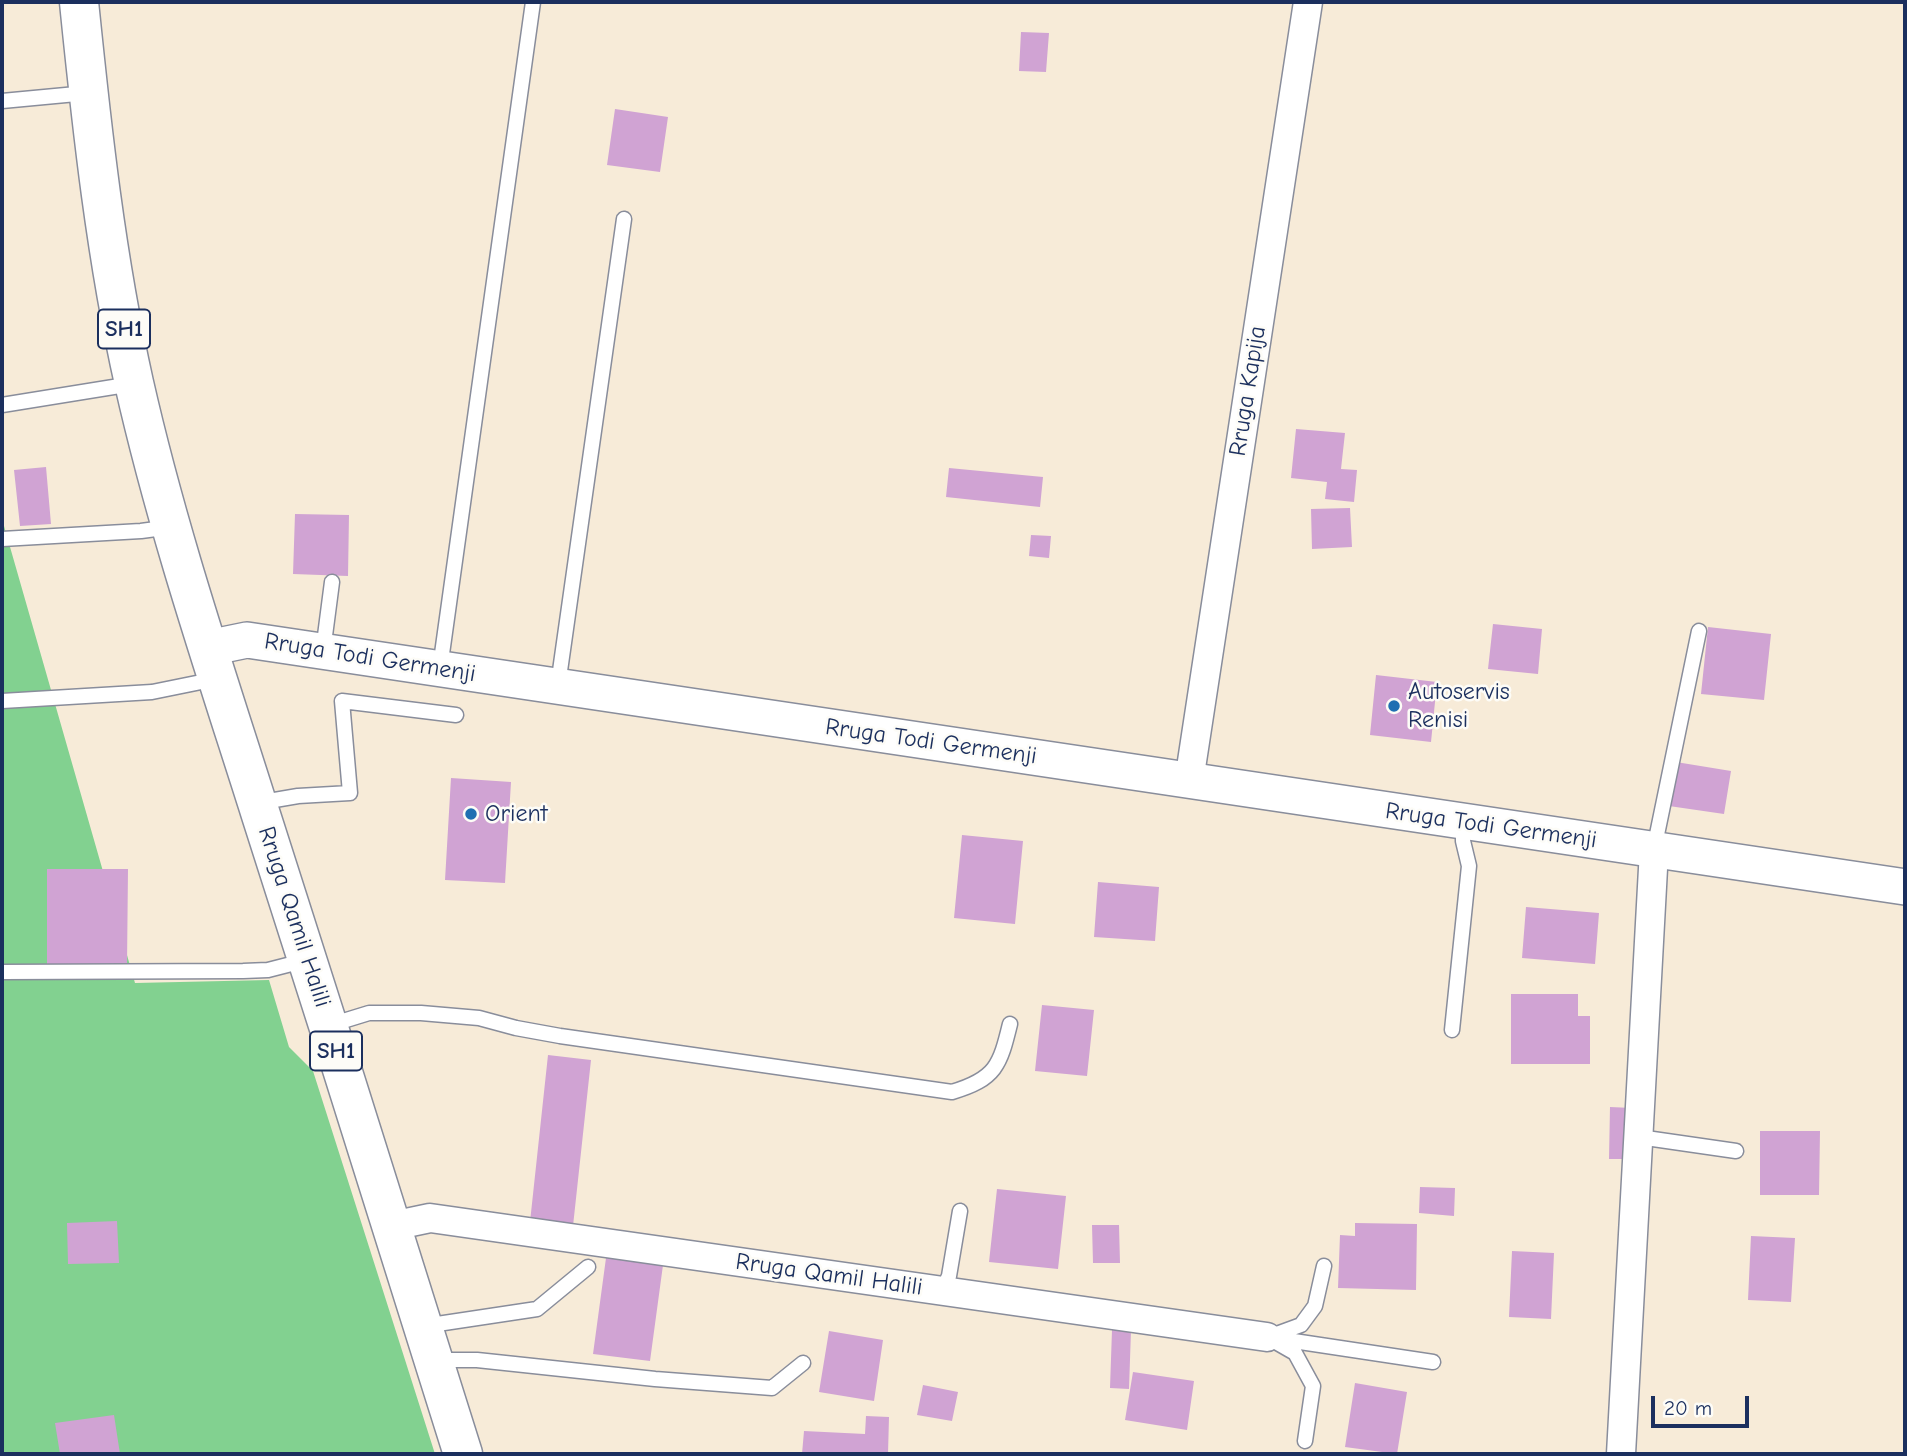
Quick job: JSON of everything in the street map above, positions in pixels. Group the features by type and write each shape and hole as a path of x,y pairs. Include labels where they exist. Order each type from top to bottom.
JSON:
{"main road":[{"name":"SH1","path":"79,2 102,203 134,383 151,453 213,664"},
{"name":"Rruga Qamil Halili","path":"213,664 463,1454"}],"street":[{"name":"Rruga Kapija","path":"1188,780 1308,2"},
{"name":"Rruga Todi Germenji","path":"213,664 247,639 1905,887"},
{"path":"1621,1454 1654,850"},
{"name":"Rruga Qamil Halili","path":"392,1226 430,1218 1267,1337"}],"lane":[{"path":"440,668 533,2"},
{"path":"2,101 88,93"},
{"path":"558,687 624,219"},
{"path":"2,405 134,383"},
{"path":"2,539 141,531 172,526"},
{"path":"323,651 332,582"},
{"path":"1654,850 1699,631"},
{"path":"2,701 152,692 213,664"},
{"path":"257,803 298,796 350,793 342,701 456,715"},
{"path":"1452,1030 1469,866 1463,841 1463,821"},
{"path":"2,972 243,971 268,970 307,960"},
{"path":"328,1025 369,1013 421,1013 479,1018 560,1036 952,1092 967,1088 985,1078 1001,1061 1010,1024"},
{"path":"1639,1137 1736,1151"},
{"path":"942,1291 949,1276 960,1211"},
{"path":"1267,1337 1301,1325 1315,1306 1324,1266"},
{"path":"428,1343 537,1309 588,1268"},
{"path":"1267,1337 1433,1362"},
{"path":"1267,1337 1295,1353 1313,1386 1305,1441"},
{"path":"428,1343 477,1360 654,1380 772,1388 803,1363"}],"green space":[{"path":"2,519 135,983 269,980 289,1047 313,1071 435,1454 2,1454"}],"building":[{"path":"1021,32 1049,33 1046,72 1019,71"},
{"path":"615,109 668,117 660,172 607,165"},
{"path":"1296,429 1345,433 1341,469 1357,470 1354,502 1325,499 1327,482 1291,478"},
{"path":"46,467 51,524 20,526 14,470"},
{"path":"949,468 1043,477 1040,507 946,497"},
{"path":"1350,508 1352,547 1312,549 1311,509"},
{"path":"295,514 349,515 348,576 293,574"},
{"path":"1031,535 1051,536 1049,558 1029,556"},
{"path":"1493,624 1542,629 1538,674 1488,669"},
{"path":"1708,627 1771,634 1764,700 1701,694"},
{"path":"1376,675 1437,682 1431,742 1370,735"},
{"path":"1676,762 1731,771 1724,814 1669,806"},
{"path":"451,778 511,782 505,883 445,880"},
{"path":"962,835 1023,841 1015,924 954,918"},
{"path":"47,869 128,869 127,965 47,964"},
{"path":"1098,882 1159,887 1155,941 1094,937"},
{"path":"1526,907 1599,913 1595,964 1522,958"},
{"path":"1511,994 1578,994 1578,1016 1590,1016 1590,1064 1511,1064"},
{"path":"1042,1005 1094,1010 1087,1076 1035,1071"},
{"path":"548,1055 591,1060 573,1226 530,1222"},
{"path":"1610,1107 1632,1108 1631,1159 1609,1159"},
{"path":"1760,1131 1820,1131 1819,1195 1760,1195"},
{"path":"1420,1187 1455,1188 1454,1216 1419,1213"},
{"path":"997,1189 1066,1196 1058,1269 989,1262"},
{"path":"117,1221 119,1263 68,1264 67,1223"},
{"path":"1355,1223 1417,1224 1416,1290 1338,1288 1340,1235 1355,1236"},
{"path":"1092,1225 1119,1225 1120,1263 1093,1263"},
{"path":"1751,1236 1795,1238 1791,1302 1748,1300"},
{"path":"1512,1251 1554,1253 1551,1319 1509,1317"},
{"path":"606,1258 663,1265 650,1361 593,1354"},
{"path":"1112,1330 1131,1330 1129,1389 1110,1388"},
{"path":"829,1331 883,1340 874,1401 819,1392"},
{"path":"1133,1372 1194,1381 1187,1430 1125,1420"},
{"path":"1355,1383 1407,1392 1397,1454 1345,1447"},
{"path":"923,1385 958,1392 952,1421 917,1415"},
{"path":"114,1415 120,1454 60,1454 55,1423"},
{"path":"866,1416 889,1417 888,1454 802,1454 804,1431 865,1434"}],"place":[{"name":"Autoservis Renisi","path":"1394,706"},
{"name":"Orient","path":"471,814"}]}
